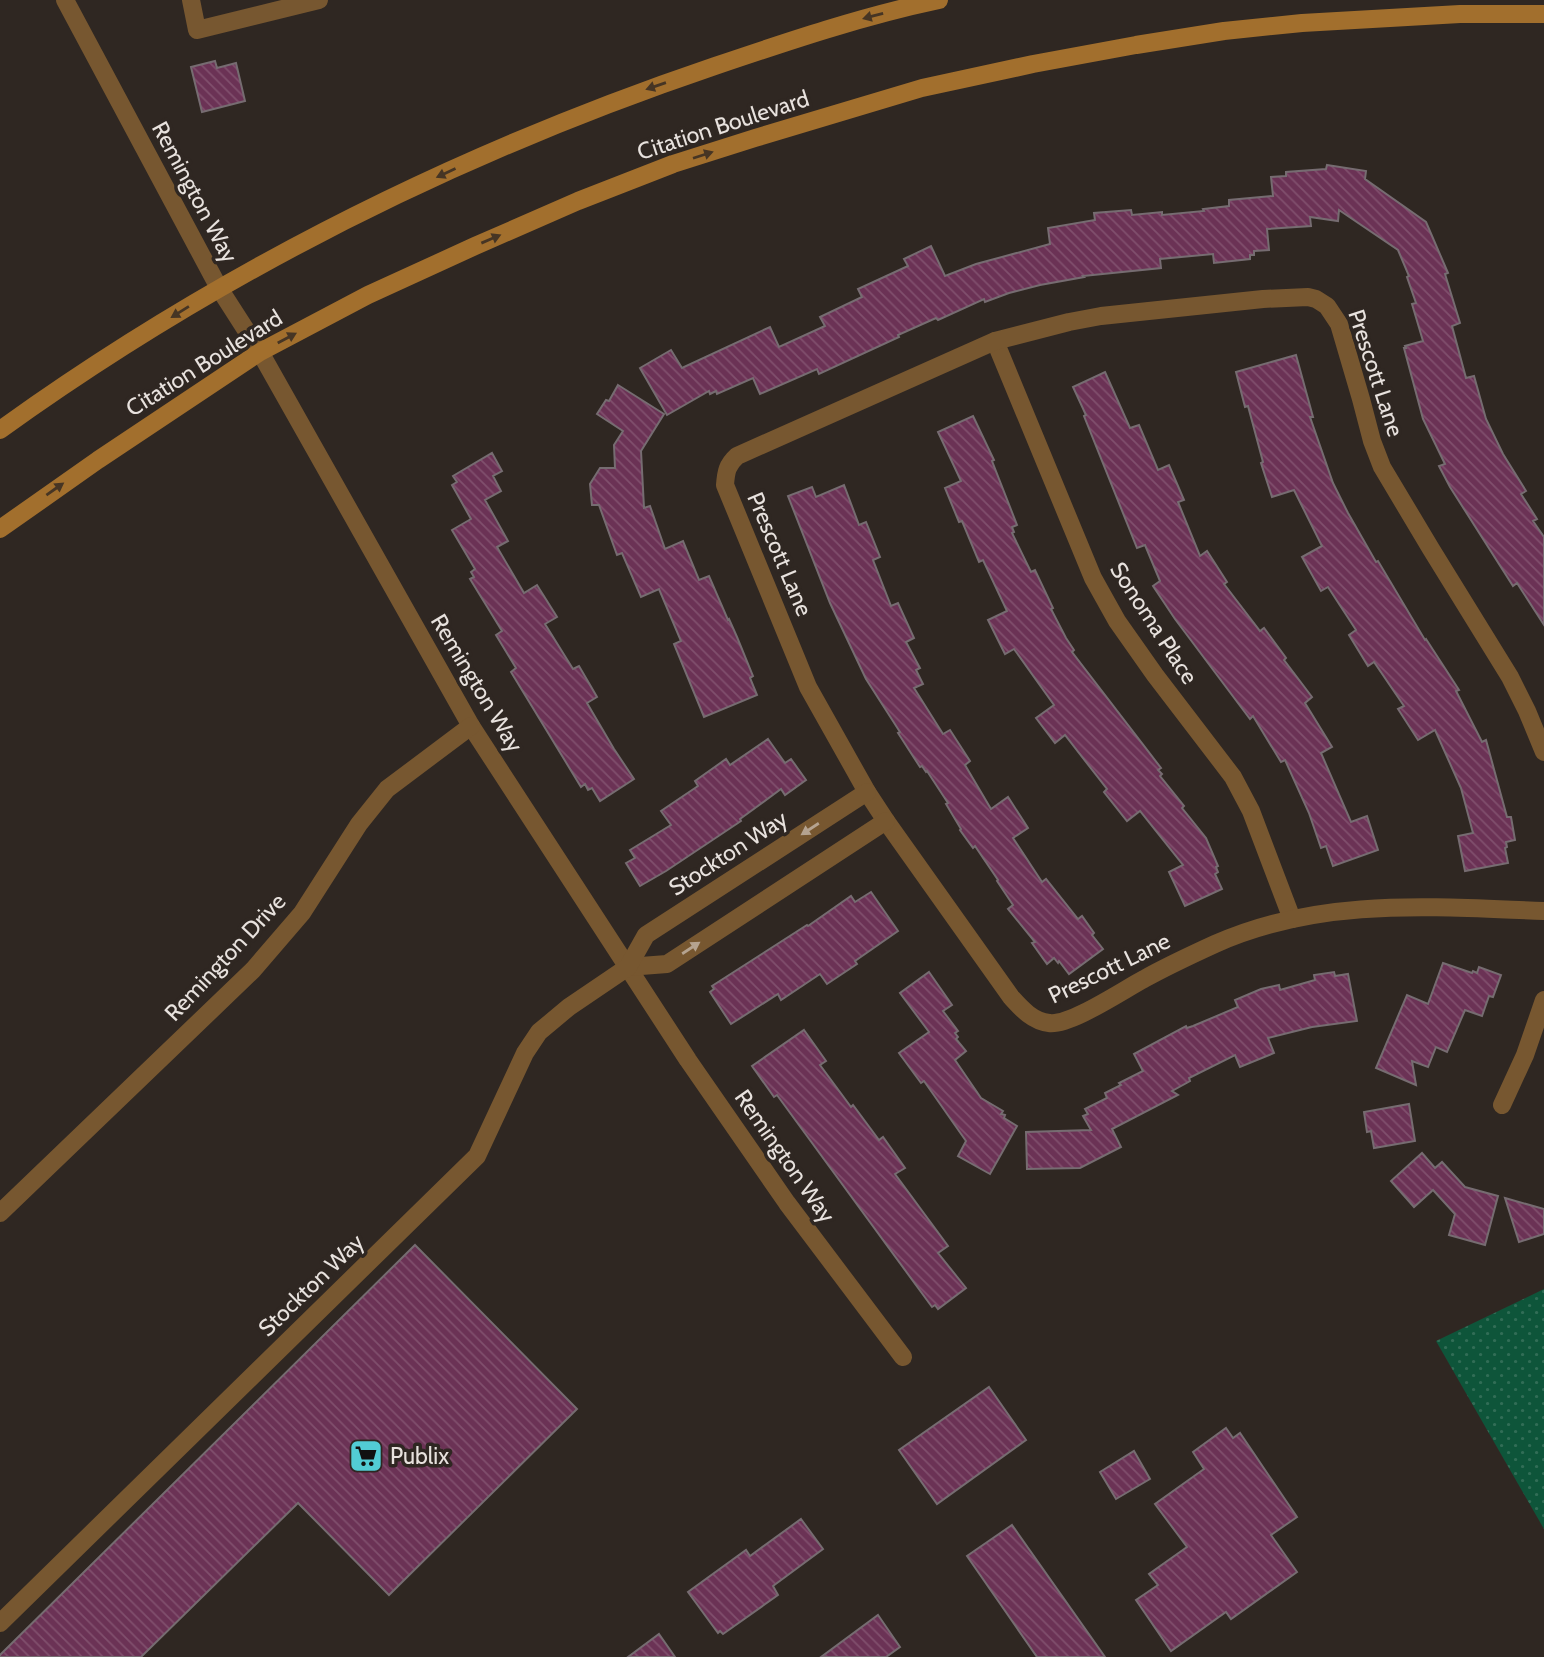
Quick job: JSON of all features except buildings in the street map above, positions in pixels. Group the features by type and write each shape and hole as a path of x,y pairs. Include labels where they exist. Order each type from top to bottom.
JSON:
{"main road":[{"path":"0,430 57,389 219,288 361,213 505,145 649,88 791,40 939,0"},
{"name":"Citation Boulevard","path":"0,529 260,352 368,295 475,246 578,201 673,164 922,89 1033,64 1136,45 1224,31 1302,23 1433,16 1544,14"}],"street":[{"name":"Remington Way","path":"65,0 219,288 260,352 471,726 688,1060 787,1203 902,1357"},
{"path":"191,0 197,30 320,0"},
{"name":"Prescott Lane","path":"1544,752 1528,710 1510,677 1382,467 1371,442 1339,324 1327,306 1316,299 1263,299 1101,316 995,341 737,456 726,470 725,485 808,687 867,792 1011,997 1026,1013 1039,1021 1051,1024 1071,1019 1146,977 1217,943 1252,929 1292,919 1332,911 1384,907 1544,911"},
{"name":"Sonoma Place","path":"995,341 1093,578 1147,664 1233,777 1251,811 1292,919"},
{"name":"Remington Drive","path":"0,1213 253,970 302,913 359,824 387,789 471,726"},
{"name":"Stockton Way","path":"0,1623 477,1156 525,1053 539,1032 569,1007 628,967 646,934 867,792"},
{"name":"Stockton Way","path":"628,967 667,964 886,821"},
{"path":"1502,1105 1525,1055 1544,1000"}],"green space":[{"path":"1544,1289 1544,1529 1436,1341"}],"place":[{"name":"Publix","path":"366,1456"}]}
